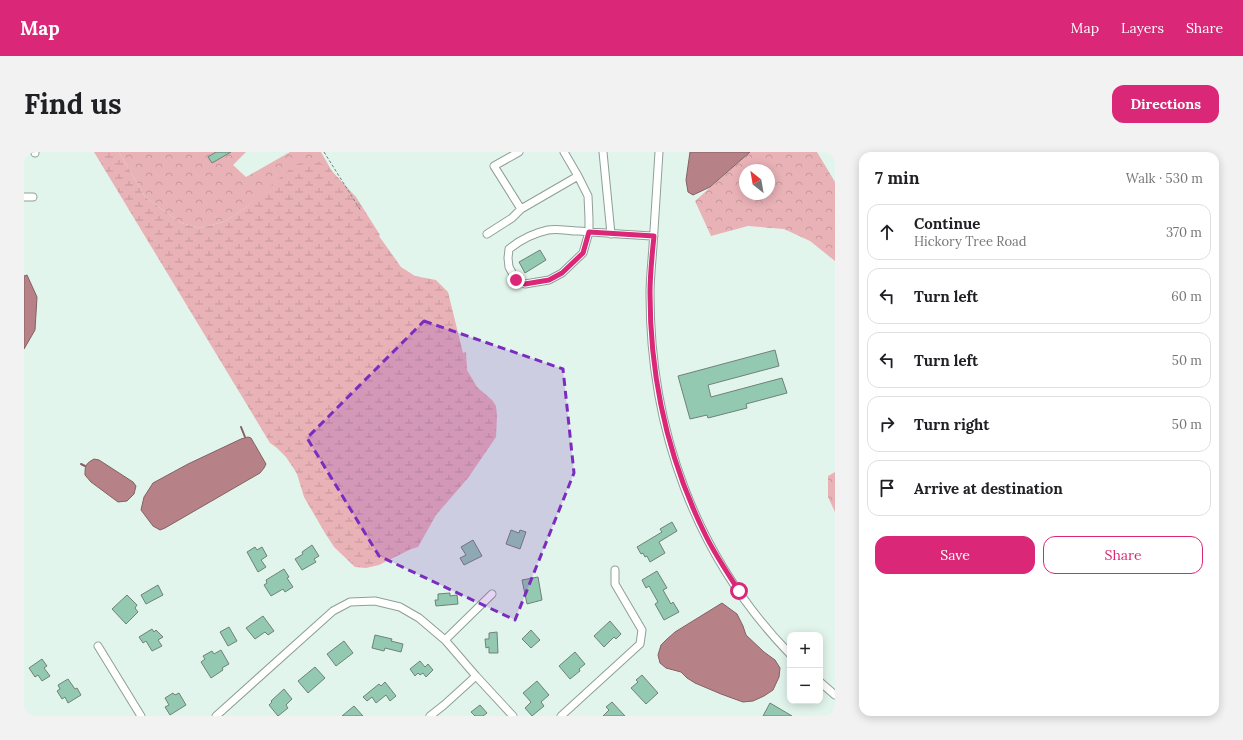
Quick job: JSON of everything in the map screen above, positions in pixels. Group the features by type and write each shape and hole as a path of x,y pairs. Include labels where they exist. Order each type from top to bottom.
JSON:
{"street":[{"path":"518,152 494,166 521,209"},
{"path":"564,152 588,196 589,232 583,253 562,273 549,280 525,284 516,280 509,266 509,249 518,242 532,235 549,230 589,232 611,234 654,236"},
{"path":"603,152 611,234"},
{"path":"659,152 650,293 654,371 660,405 670,446 680,476 706,536 739,591 759,618 787,651"},
{"path":"487,234 512,218 521,209 578,176"},
{"path":"24,197 34,197"},
{"path":"561,716 640,644 642,630 615,584 615,570"},
{"path":"444,640 492,594"},
{"path":"216,716 333,611 350,602 375,601 400,607 419,618 444,640 513,716"},
{"path":"98,646 141,716"},
{"path":"430,716 476,676"},
{"path":"823,685 835,695"}],"path":[{"path":"324,152 361,211"}],"highlighted area":[{"path":"424,321 563,369 574,473 515,620 379,556 307,438"}],"green space":[{"path":"94,152 119,152 145,197 181,223 200,228 223,222 244,209 290,169 308,158 313,158 330,169 356,197 380,235 379,236 401,267 415,276 436,280 448,292 463,353 466,352 467,370 477,387 492,400 496,406 496,437 468,478 436,515 418,547 379,565 366,568 355,567 334,547 304,497 294,469 286,457 270,443"},
{"path":"119,152 246,152 233,165 246,177 290,152 321,152 333,173 330,169 267,190 244,209 223,222 200,228 181,223 145,197"},
{"path":"750,152 817,152 835,182 835,261 810,241 784,229 748,226 711,236 695,201"},
{"path":"835,472 835,512 828,497 828,476"}],"shaded area":[{"path":"690,152 750,152 710,187 693,195 688,192 686,180"},
{"path":"27,275 37,297 35,330 24,349 24,276"},
{"path":"248,437 251,438 266,464 260,473 165,528 160,530 153,526 141,510 144,497 153,483 188,464"},
{"path":"94,459 99,460 133,482 136,486 134,494 127,501 118,502 91,482 85,475 86,466"},
{"path":"722,603 737,614 746,635 775,660 780,668 779,677 773,690 753,701 743,702 721,694 695,683 681,672 666,668 660,663 658,655 661,645 666,640 675,632"}],"building":[{"path":"216,152 231,152 212,163 208,157"},
{"path":"540,250 546,260 525,273 519,262"},
{"path":"775,350 779,366 708,385 711,397 782,378 787,393 746,404 747,408 708,418 707,415 690,419 678,376"},
{"path":"672,522 677,531 659,542 665,553 650,562 647,556 645,557 643,553 641,554 637,547 662,532 660,529"},
{"path":"511,530 519,533 520,530 526,532 520,549 506,544"},
{"path":"473,540 482,556 464,565 460,558 466,555 461,547"},
{"path":"312,545 319,556 314,559 316,562 302,570 295,559 303,554 302,552"},
{"path":"255,547 257,550 262,547 267,556 261,560 266,567 258,572 247,552"},
{"path":"284,569 289,577 287,578 293,587 285,592 283,589 271,596 264,585 267,583 266,580"},
{"path":"657,571 667,588 663,590 671,604 673,602 679,612 664,620 655,604 658,602 649,586 646,588 642,580"},
{"path":"538,577 542,600 527,604 522,580"},
{"path":"158,585 163,595 146,604 141,595"},
{"path":"450,593 450,596 457,595 458,604 436,606 435,600 438,600 438,594"},
{"path":"127,595 137,605 135,608 138,612 126,624 112,609"},
{"path":"263,616 274,631 268,635 265,632 255,639 246,628"},
{"path":"610,621 621,634 616,639 614,637 604,647 594,636"},
{"path":"229,627 237,641 228,646 220,632"},
{"path":"152,629 154,632 156,630 163,637 158,640 162,646 152,651 146,641 143,643 139,637"},
{"path":"531,630 540,640 531,648 522,639"},
{"path":"497,632 498,653 489,653 489,647 486,648 485,639 489,639 489,633"},
{"path":"375,635 392,639 391,641 403,644 401,652 385,648 384,651 372,648"},
{"path":"344,641 353,653 336,666 327,654"},
{"path":"221,650 229,664 211,678 201,662 205,659 203,656 212,651 214,654"},
{"path":"575,652 585,664 579,669 580,671 570,679 559,666"},
{"path":"42,659 47,666 44,668 50,676 42,681 38,675 35,677 29,668"},
{"path":"420,661 425,667 428,664 433,670 426,677 423,673 420,675 418,673 415,676 410,669"},
{"path":"315,667 325,678 308,693 298,681"},
{"path":"642,675 658,693 646,704 631,688 638,682 636,680"},
{"path":"68,679 75,689 77,688 81,695 68,703 65,697 62,699 57,691 60,689 58,685"},
{"path":"537,681 549,695 541,702 544,706 532,716 525,708 531,702 523,693"},
{"path":"385,682 396,696 390,701 386,695 376,703 372,697 367,701 363,697 379,684 381,686"},
{"path":"284,689 292,699 286,705 288,708 278,716 269,705 272,702 271,701"},
{"path":"173,693 175,695 179,693 186,705 170,715 165,707 169,705 165,698"},
{"path":"612,702 625,716 603,716 609,710 606,707"},
{"path":"770,703 792,716 763,716"},
{"path":"480,705 487,713 483,716 475,716 471,712"},
{"path":"354,706 363,716 342,716"}],"waterway":[{"path":"241,427 245,437"},
{"path":"81,464 85,466"}],"route":[{"path":"516,280 525,284 549,280 562,273 583,253 589,232 654,236 650,293 651,331 654,371 660,405 670,446 694,511 706,536 739,591"}]}
